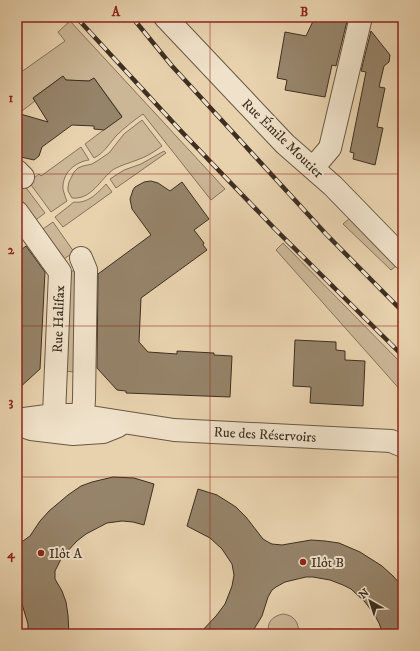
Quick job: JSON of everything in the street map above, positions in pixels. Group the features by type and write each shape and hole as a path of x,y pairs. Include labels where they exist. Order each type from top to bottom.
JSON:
{"street":[{"name":"Rue Émile Moutier","path":"165,17 285,144 347,200 403,258"},
{"path":"313,168 330,148 361,17"},
{"name":"Rue Halifax","path":"17,212 60,272 54,415"},
{"name":"Rue Halifax","path":"81,258 86,270 83,416"},
{"name":"Rue des Réservoirs","path":"17,420 54,415 83,416 174,430 391,441 403,446"},
{"path":"17,424 31,429 73,434 103,432 126,422"}],"shaded area":[{"path":"70,21 225,189 211,200 143,114 122,130 104,151 94,158 85,144 122,116 94,78 89,81 66,80 63,76 33,98 35,101 18,114 17,113 17,75 65,41 58,32"},
{"path":"142,120 162,146 144,157 114,169 85,196 72,198 68,191 68,187 74,172 78,168 92,164 109,153 124,134"},
{"path":"81,147 89,160 79,163 67,173 63,183 63,189 67,201 51,212 29,182 39,174 41,176"},
{"path":"164,151 166,153 116,188 110,179 124,170 141,164"},
{"path":"106,184 112,192 63,227 55,217 74,202 88,200"},
{"path":"24,185 45,213 33,222 17,201 17,190"},
{"path":"351,217 396,266 391,270 343,224"},
{"path":"53,222 74,252 61,261 40,231"},
{"path":"283,243 403,365 403,393 276,250"},
{"path":"65,271 80,271 76,372 61,371"},
{"path":"283,614 290,616 295,620 298,626 298,634 269,634 269,623 276,616"},
{"path":"329,629 335,630 340,634 322,634 324,631"}],"building":[{"path":"315,17 348,17 336,66 332,65 325,97 285,90 287,80 277,78 285,32 306,36"},
{"path":"371,31 390,55 389,62 384,66 379,87 385,88 377,127 383,128 375,165 353,159 354,153 350,152 366,72 361,71"},
{"path":"63,76 66,80 89,81 94,78 122,117 104,130 94,129 94,126 72,125 42,147 39,156 34,160 17,156 17,113 48,122 33,98"},
{"path":"151,181 158,183 170,191 182,182 209,219 194,230 204,243 203,245 207,250 141,298 139,342 148,352 177,354 177,351 214,353 214,355 232,356 230,397 126,393 126,391 117,390 97,368 98,274 151,235 132,209 130,199 135,187 144,182"},
{"path":"26,246 45,272 40,369 17,390 17,253"},
{"path":"295,340 336,342 336,350 345,351 345,360 365,361 363,406 310,403 311,387 293,386"},
{"name":"Ilôt A","path":"113,477 134,478 154,484 144,525 122,521 107,523 86,534 77,541 62,557 55,571 55,579 66,602 69,634 28,634 28,624 22,604 17,594 17,544 30,536 49,511 68,495 81,486"},
{"name":"Ilôt B","path":"198,489 217,495 236,507 263,539 272,544 282,545 311,540 339,543 360,552 382,566 403,587 403,634 383,634 374,614 365,602 351,589 330,580 306,577 285,582 272,590 268,597 262,616 251,634 199,634 225,604 232,586 234,575 232,564 222,549 210,538 187,526"}],"railway":[{"path":"76,17 181,131 275,229 403,356"},
{"path":"132,17 172,66 326,234 403,312"}],"place":[{"name":"Ilôt A","path":"41,553"},
{"name":"Ilôt B","path":"303,562"}]}
